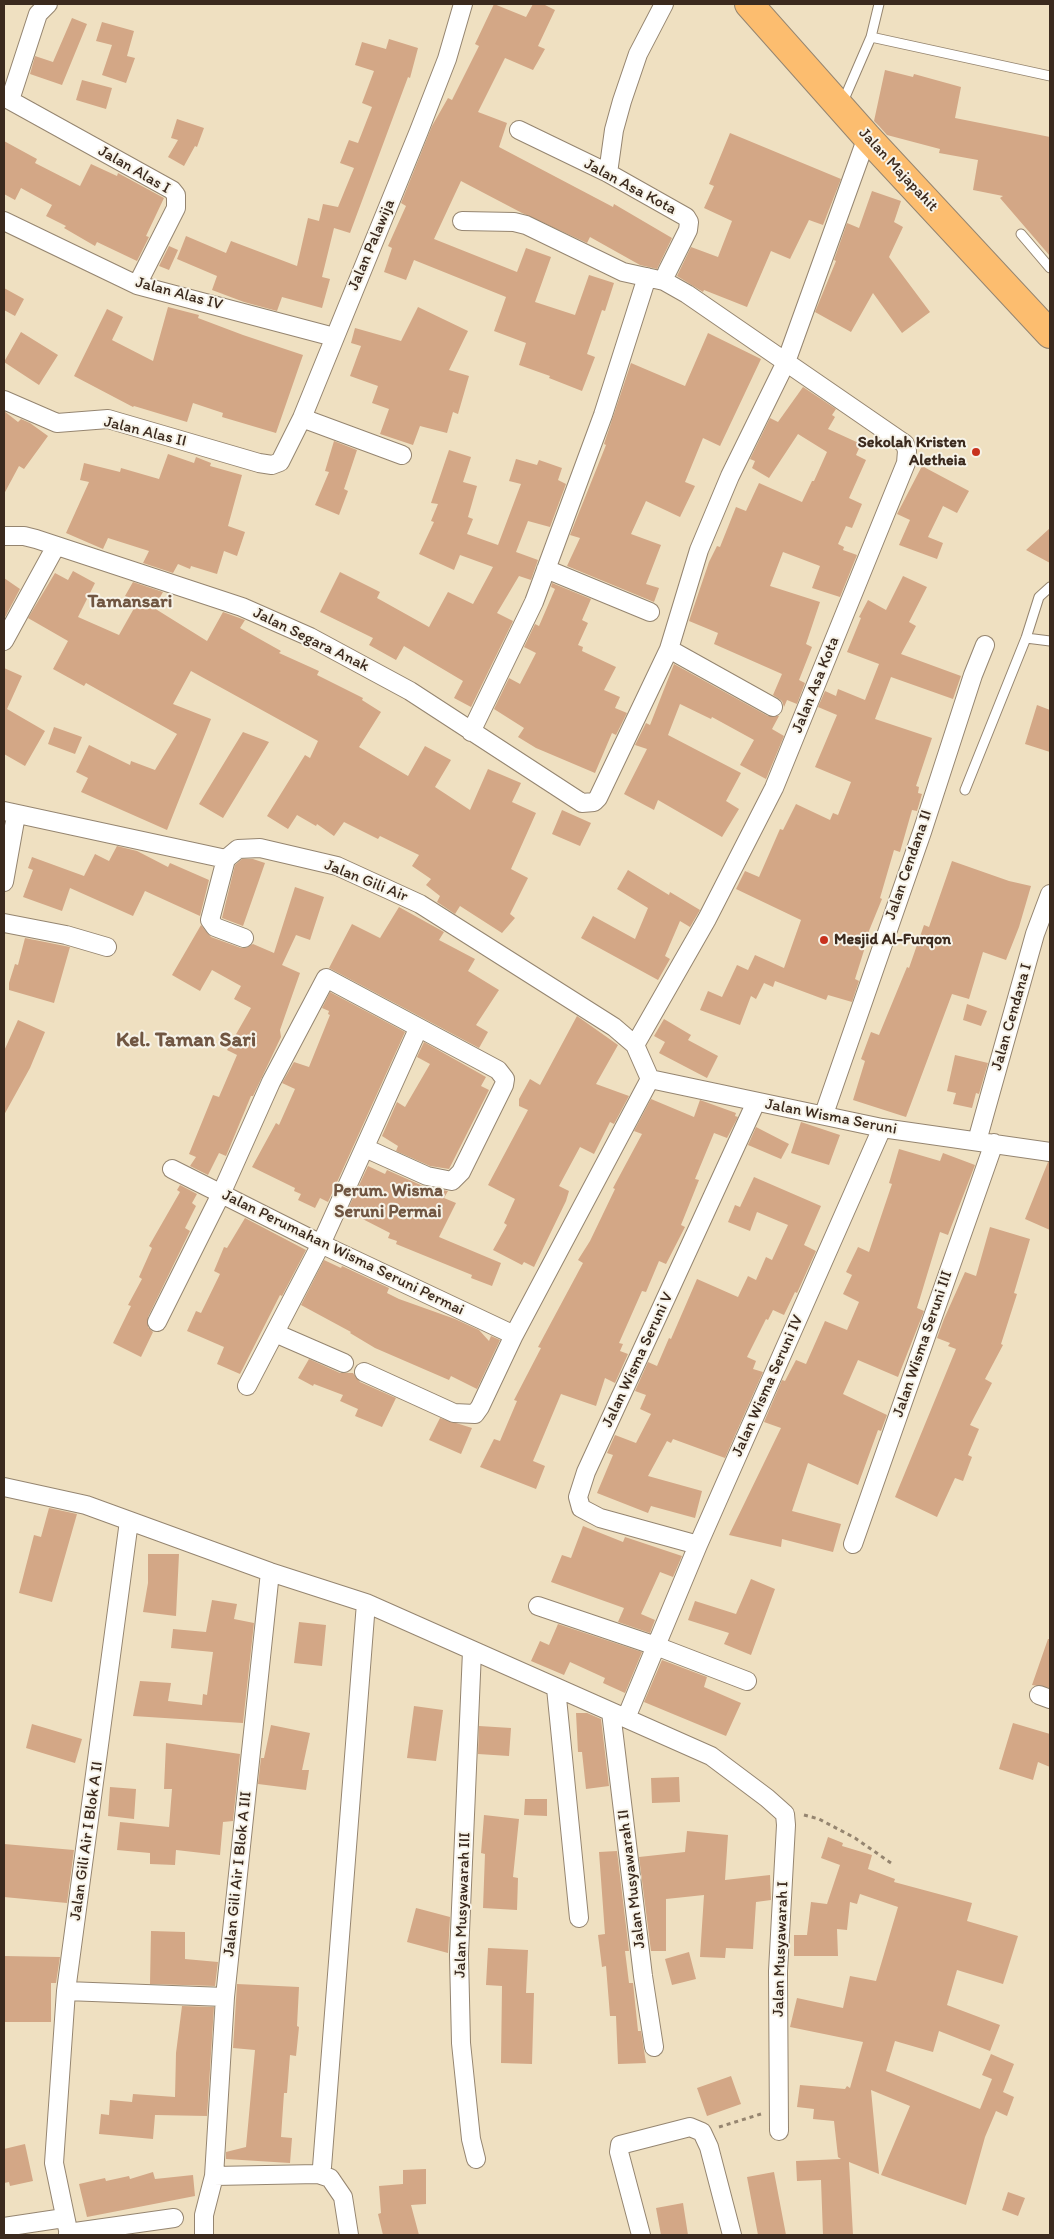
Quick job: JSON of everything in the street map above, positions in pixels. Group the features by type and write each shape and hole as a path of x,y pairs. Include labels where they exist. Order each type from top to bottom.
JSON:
{"main road":[{"name":"Jalan Majapahit","path":"749,4 841,106 867,138 1050,334"}],"street":[{"path":"7,98 38,14 48,4"},
{"name":"Jalan Palawija","path":"259,463 272,465 280,462 302,418 430,104 447,59 463,4"},
{"path":"608,173 614,130 622,101 638,54 664,4"},
{"name":"Jalan Alas I","path":"7,98 172,190 176,194 176,208 137,285"},
{"name":"Jalan Asa Kota","path":"519,130 608,173 686,217 689,222 688,230 660,277 905,444 906,463 774,788 706,919 635,1045"},
{"path":"773,707 668,649 699,550 730,476 786,362 867,138"},
{"name":"Jalan Alas IV","path":"4,221 137,285 334,337"},
{"path":"462,221 514,222 607,265 660,277 603,414 534,602 472,732"},
{"name":"Jalan Alas II","path":"4,400 57,424 108,419 259,463"},
{"path":"302,418 402,455"},
{"name":"Jalan Segara Anak","path":"4,536 24,536 242,607 310,637 410,691 582,803 591,803 598,798 668,649"},
{"path":"4,641 56,546"},
{"path":"546,569 650,612"},
{"name":"Jalan Cendana II","path":"824,1114 985,644"},
{"path":"4,882 10,813 226,859 210,920 215,928 244,938"},
{"name":"Jalan Gili Air","path":"226,859 238,849 260,848 337,866 420,904 614,1027 635,1045"},
{"name":"Jalan Cendana I","path":"986,1142 1035,934 1050,894"},
{"path":"4,923 66,935 107,947"},
{"path":"157,1322 221,1194 271,1082 326,978 498,1070 504,1075 504,1085 461,1172 452,1181 427,1176 365,1148"},
{"path":"247,1386 321,1244 418,1028"},
{"path":"364,1372 454,1413 472,1415 480,1407 514,1334 650,1079 635,1045"},
{"name":"Jalan Wisma Seruni","path":"650,1079 756,1102 824,1114 882,1128 1050,1152"},
{"name":"Jalan Wisma Seruni V","path":"698,1544 600,1518 581,1508 578,1497 586,1472 756,1102"},
{"name":"Jalan Wisma Seruni IV","path":"618,1715 656,1646 698,1544 882,1128"},
{"name":"Jalan Wisma Seruni III","path":"853,1544 986,1142"},
{"name":"Jalan Perumahan Wisma Seruni Permai","path":"172,1170 321,1244 514,1334"},
{"path":"275,1333 344,1363"},
{"path":"4,1487 86,1505 270,1572 366,1603 711,1756 750,1783 779,1808"},
{"name":"Jalan Gili Air I Blok A II","path":"67,2229 54,2163 66,1991 129,1521"},
{"name":"Jalan Gili Air I Blok A III","path":"204,2235 204,2215 214,2176 225,1997 270,1572"},
{"path":"322,2167 366,1603"},
{"path":"538,1606 656,1646 747,1681"},
{"name":"Jalan Musyawarah III","path":"472,1651 460,1955 461,2043 471,2139 476,2158"},
{"path":"556,1688 579,1918"},
{"name":"Jalan Musyawarah II","path":"618,1715 643,1976 654,2047"},
{"name":"Jalan Musyawarah I","path":"779,1808 784,1814 786,1825 778,1971 779,2131"},
{"path":"66,1991 225,1997"},
{"path":"641,2235 619,2152 620,2146 690,2127 702,2132 709,2147 732,2235"},
{"path":"214,2176 318,2174 330,2178 344,2197 350,2235"},
{"path":"4,2226 67,2229 174,2218"}],"lane":[{"path":"841,106 871,37 879,4"},
{"path":"871,37 1050,76"},
{"path":"1021,234 1050,268"},
{"path":"965,790 1026,638 1039,597 1050,587"},
{"path":"1026,638 1050,642"}],"path":[{"path":"779,1808 819,1819 855,1838 891,1862"},
{"path":"702,2132 779,2109"}],"building":[{"path":"494,4 526,17 533,4 543,4 555,10 538,46 545,49 533,70 505,58 478,112 507,123 499,147 613,207 614,204 672,238 657,269 640,265 590,237 587,243 522,213 461,181 434,239 517,272 526,248 551,257 535,302 575,315 589,275 614,283 605,311 602,310 587,354 595,357 582,391 549,378 550,376 519,365 526,343 494,331 506,297 414,260 406,280 384,272 392,248 388,246 406,206 401,203 432,126 448,98 452,100 479,46 475,44"},
{"path":"72,18 87,24 62,85 30,74 35,56 53,62"},
{"path":"102,22 134,31 127,56 135,58 126,83 102,75 112,45 96,41"},
{"path":"389,39 418,48 410,78 408,77 350,233 334,228 322,277 330,279 322,308 282,297 277,311 244,302 212,290 217,276 177,259 186,236 226,253 231,241 297,266 308,218 319,221 323,204 338,207 354,168 340,163 349,140 358,143 372,107 362,103 374,71 355,65 362,42 386,49"},
{"path":"885,70 913,77 914,74 961,87 955,118 1050,137 1050,256 1000,198 1003,196 973,190 978,160 939,153 940,149 887,135 874,121"},
{"path":"82,80 112,88 106,109 76,100"},
{"path":"177,119 204,128 197,147 195,146 184,166 168,157 178,140 171,138"},
{"path":"730,133 841,179 823,225 809,220 790,259 771,251 747,307 704,290 703,292 677,276 691,247 718,257 732,221 704,208 714,186 709,184"},
{"path":"4,141 37,159 35,163 80,186 91,164 117,176 118,173 164,198 146,236 149,237 137,261 97,242 95,246 64,228 66,226 46,216 52,205 21,188 15,200 4,194"},
{"path":"872,191 901,201 894,222 903,227 889,257 930,312 902,333 873,293 851,332 815,312 836,261 834,260 847,223 859,228"},
{"path":"169,246 178,250 169,270 159,266"},
{"path":"4,288 24,299 15,316 4,310"},
{"path":"168,307 199,315 198,318 303,355 276,433 222,417 223,413 193,403 187,422 133,407 74,376 107,309 123,317 112,340 153,361"},
{"path":"418,307 468,331 449,370 469,376 458,414 453,412 447,433 420,426 413,445 380,434 389,409 372,403 378,386 350,376 361,346 351,343 355,328 401,341"},
{"path":"21,332 58,355 39,385 4,362"},
{"path":"708,333 761,359 720,446 703,438 685,482 695,486 680,517 646,501 631,534 661,545 646,584 659,588 654,602 567,566 580,538 570,535 606,445 604,444 631,363 685,386"},
{"path":"803,387 836,409 832,415 835,417 828,429 861,444 856,455 866,460 849,498 862,504 852,528 846,526 838,544 844,547 843,550 857,555 840,597 812,588 820,566 783,552 770,586 820,602 806,644 812,647 799,680 805,683 797,704 787,700 784,707 782,701 773,695 782,674 714,644 718,633 689,621 709,562 717,546 720,547 736,507 746,511 759,483 802,502 812,481 814,481 827,452 798,434 769,478 752,468 755,461 750,459 770,418 778,422"},
{"path":"4,411 18,422 21,419 30,423 48,436 24,469 19,466 4,494"},
{"path":"334,441 357,450 344,489 348,491 339,515 315,505 329,472 325,471"},
{"path":"449,450 471,457 463,482 477,486 468,517 473,519 467,534 498,545 521,484 509,481 516,459 537,465 539,460 562,468 558,480 566,484 550,527 528,521 516,552 538,560 531,580 519,576 497,613 513,621 471,707 454,698 463,681 404,646 396,660 369,645 373,638 320,612 340,572 380,592 377,598 429,627 448,592 473,604 493,567 460,555 454,570 419,554 434,522 431,521 438,504 431,503"},
{"path":"168,454 194,463 196,457 211,463 210,466 242,475 228,526 245,532 237,556 224,551 217,574 191,566 190,569 178,564 173,573 143,563 149,551 108,538 103,549 66,533 89,482 80,480 84,463 120,472 121,468 159,479"},
{"path":"922,466 969,491 957,513 943,506 928,537 943,543 937,559 899,545 910,520 897,514"},
{"path":"1050,528 1050,563 1026,550"},
{"path":"73,571 95,583 78,617 119,635 137,603 125,596 133,582 163,592 154,608 207,641 223,612 245,620 240,628 281,651 279,653 319,671 317,675 363,698 362,700 381,712 359,747 408,776 425,746 451,760 435,787 470,810 488,769 521,783 512,802 536,813 511,869 528,878 510,914 515,918 502,933 460,906 455,914 437,902 440,896 426,885 431,879 412,866 419,855 380,836 378,839 344,822 334,836 317,824 316,826 297,815 288,829 267,816 305,755 310,758 318,741 191,671 173,704 211,719 167,830 81,792 88,778 76,772 89,745 130,765 131,761 155,770 177,734 86,683 84,686 53,669 68,641 28,618 55,573 68,580"},
{"path":"903,576 927,587 909,622 916,626 901,654 961,676 953,699 891,677 875,719 932,738 916,786 919,787 918,793 922,794 917,811 912,810 900,852 894,850 880,898 882,899 864,943 866,944 855,979 859,981 852,1002 828,995 826,1000 775,981 773,987 764,983 756,999 751,996 740,1025 700,1010 708,991 722,997 737,965 748,970 755,955 784,968 801,920 736,889 745,871 759,877 780,829 783,830 796,804 830,820 833,813 838,815 851,782 815,767 837,715 818,707 825,691 836,696 838,689 865,700 879,664 847,652 861,618 859,617 868,600 886,610"},
{"path":"4,578 20,589 4,619"},
{"path":"552,583 591,599 582,620 588,623 578,645 583,647 582,651 616,667 604,690 620,697 615,708 627,713 616,735 612,733 595,773 536,748 518,737 524,728 494,709 509,678 520,684 536,653 524,647 535,624 539,626 555,589 551,587"},
{"path":"674,664 768,716 779,716 772,729 784,736 766,779 740,765 754,740 712,717 711,719 680,704 668,735 741,773 726,801 739,809 722,837 658,800 654,810 624,794 647,749 635,745 646,723 650,725"},
{"path":"4,668 22,676 7,709 45,731 25,766 4,754"},
{"path":"1037,705 1050,710 1050,752 1025,744"},
{"path":"54,727 82,737 75,754 48,744"},
{"path":"243,732 269,742 223,818 199,804"},
{"path":"562,810 591,823 580,846 552,834"},
{"path":"117,846 137,851 168,867 170,863 209,880 200,916 145,891 133,916 70,888 62,911 23,897 33,870 28,868 32,857 84,876 95,854 109,861"},
{"path":"242,859 253,859 265,863 243,926 222,918 235,865"},
{"path":"952,861 1009,881 1031,886 1019,927 1006,960 983,952 969,999 952,994 906,1117 853,1100 865,1061 861,1059 871,1032 879,1035 907,967 909,968 924,925 929,927"},
{"path":"628,870 669,895 670,892 700,910 690,927 680,921 665,956 670,959 658,980 581,938 593,916 635,939 648,908 617,889"},
{"path":"295,887 324,897 310,940 296,935 282,965 300,973 280,1030 281,1037 253,1096 251,1096 226,1156 219,1153 208,1175 190,1166 196,1157 189,1154 213,1095 219,1097 237,1055 227,1050 251,1008 234,999 241,986 212,970 200,991 172,975 201,925 211,937 241,948 246,948 253,944 274,953"},
{"path":"399,907 444,932 439,940 475,959 468,971 499,990 476,1025 488,1032 479,1048 329,968 352,924 380,938"},
{"path":"25,938 70,947 54,1003 9,990 9,983 15,964 18,965"},
{"path":"330,992 405,1032 328,1202 320,1198 315,1208 298,1200 301,1194 294,1191 295,1188 252,1167 276,1123 279,1125 295,1089 282,1083 294,1062 309,1067 330,1015 328,1014 329,1011 322,1008"},
{"path":"967,1004 987,1011 981,1026 963,1020"},
{"path":"577,1016 618,1045 596,1084 629,1096 614,1124 610,1122 594,1154 580,1147 559,1186 569,1191 566,1201 534,1267 524,1262 522,1265 493,1250 507,1225 504,1223 515,1199 488,1185 528,1110 519,1106 519,1099 530,1079 540,1085"},
{"path":"664,1019 691,1035 688,1040 718,1056 707,1078 659,1053 665,1042 654,1036"},
{"path":"18,1020 45,1032 30,1068 4,1115 4,1051"},
{"path":"424,1042 486,1077 481,1086 489,1090 449,1169 430,1166 396,1151 398,1146 382,1136 397,1102 405,1107 430,1064 417,1057"},
{"path":"955,1055 988,1063 979,1094 976,1093 972,1108 953,1104 956,1093 947,1091"},
{"path":"651,1099 694,1117 700,1100 736,1113 735,1116 738,1117 727,1138 714,1133 695,1179 699,1180 681,1225 685,1227 666,1264 659,1261 646,1292 642,1291 619,1343 623,1344 620,1351 628,1354 615,1383 605,1378 596,1406 561,1394 533,1461 545,1466 536,1489 480,1467 494,1439 500,1441 517,1401 514,1400 541,1348 538,1347 583,1263 578,1260 590,1241 615,1189 613,1188 642,1134 634,1131"},
{"path":"801,1122 840,1135 829,1165 791,1153"},
{"path":"756,1127 789,1144 781,1159 748,1145"},
{"path":"899,1149 940,1161 943,1153 975,1165 948,1235 940,1232 917,1308 924,1311 898,1377 858,1360 843,1394 887,1415 881,1431 878,1430 858,1485 808,1463 792,1511 841,1524 833,1552 782,1539 781,1547 729,1535 781,1428 764,1422 782,1380 785,1381 796,1360 806,1364 825,1321 847,1330 859,1302 843,1294 852,1275 846,1272 858,1247 869,1252 892,1184 889,1183"},
{"path":"1048,1162 1050,1162 1050,1230 1025,1219"},
{"path":"368,1166 385,1174 387,1170 423,1186 448,1191 444,1198 456,1203 439,1237 501,1263 492,1286 471,1278 472,1275 396,1244 397,1241 388,1238 390,1233 347,1211"},
{"path":"754,1177 821,1206 804,1245 816,1251 797,1293 795,1292 784,1315 773,1310 768,1320 766,1319 747,1357 756,1361 753,1369 763,1372 725,1458 673,1439 671,1443 667,1441 648,1476 702,1491 695,1518 651,1506 648,1513 597,1493 613,1455 607,1453 615,1435 636,1443 651,1414 640,1409 646,1395 635,1391 648,1362 657,1366 697,1279 738,1297 748,1276 756,1280 766,1257 772,1260 788,1225 757,1212 750,1231 728,1222 735,1205 740,1207"},
{"path":"180,1185 197,1194 192,1203 196,1206 185,1228 190,1231 148,1317 148,1327 153,1332 141,1357 113,1343 131,1306 128,1305 142,1279 139,1277 152,1248 149,1246 180,1192 177,1190"},
{"path":"245,1218 306,1250 282,1296 280,1295 240,1374 217,1364 224,1347 187,1331 196,1311 201,1313 220,1274 214,1271 224,1247 227,1248"},
{"path":"990,1227 1030,1239 1014,1293 1017,1294 1001,1344 1003,1345 985,1379 992,1383 970,1425 979,1429 968,1455 972,1457 963,1481 955,1478 937,1517 895,1497 956,1349 948,1346 950,1343 937,1338 965,1272 976,1276"},
{"path":"324,1260 341,1268 342,1266 389,1288 387,1293 399,1299 455,1319 479,1330 489,1341 491,1336 500,1340 477,1389 451,1376 449,1380 375,1348 351,1332 301,1305"},
{"path":"309,1359 340,1373 353,1373 360,1382 396,1398 382,1427 355,1416 358,1409 340,1401 343,1395 314,1384 313,1386 298,1378"},
{"path":"440,1418 472,1428 461,1454 429,1440"},
{"path":"49,1508 77,1514 52,1602 19,1593 34,1535 41,1537"},
{"path":"583,1526 623,1542 625,1537 682,1556 673,1577 660,1572 641,1614 655,1620 650,1633 618,1622 624,1608 551,1582 562,1555 571,1558"},
{"path":"148,1554 179,1554 176,1616 143,1612 148,1583"},
{"path":"751,1579 775,1589 751,1655 724,1644 729,1633 688,1620 695,1601 736,1614"},
{"path":"212,1600 237,1604 234,1619 254,1623 243,1723 133,1716 140,1681 171,1683 168,1701 202,1705 203,1694 207,1695 213,1652 171,1648 173,1629 206,1632"},
{"path":"299,1622 326,1625 322,1666 294,1663"},
{"path":"558,1624 642,1652 625,1693 603,1683 605,1678 570,1662 564,1675 531,1661 540,1641 549,1645"},
{"path":"1048,1639 1050,1639 1050,1688 1032,1685"},
{"path":"662,1660 707,1677 704,1687 741,1703 726,1736 644,1702"},
{"path":"414,1706 443,1710 436,1761 407,1758"},
{"path":"576,1713 587,1713 601,1719 609,1786 586,1789 582,1752 578,1752"},
{"path":"1013,1723 1050,1734 1050,1767 1038,1762 1033,1780 999,1769"},
{"path":"32,1724 82,1739 75,1763 26,1748"},
{"path":"271,1725 310,1733 302,1770 309,1770 306,1790 258,1784 261,1758 264,1758"},
{"path":"479,1726 511,1728 509,1756 478,1754"},
{"path":"166,1743 240,1754 233,1821 223,1822 220,1855 176,1850 175,1865 150,1864 150,1853 117,1850 120,1822 169,1827 172,1789 164,1789"},
{"path":"679,1777 680,1802 652,1803 651,1778"},
{"path":"110,1787 136,1789 134,1819 108,1816"},
{"path":"525,1799 547,1799 547,1816 524,1815"},
{"path":"484,1815 519,1819 513,1877 518,1878 517,1910 483,1908 485,1854 481,1853"},
{"path":"687,1831 728,1835 725,1880 770,1875 771,1900 756,1902 753,1949 726,1948 725,1958 700,1957 704,1895 666,1899 666,1951 651,1951 639,1857 685,1852"},
{"path":"828,1837 843,1843 842,1846 872,1855 868,1869 895,1879 894,1882 972,1903 967,1921 1018,1936 1003,1984 957,1970 947,2005 1000,2025 990,2051 939,2031 933,2052 895,2041 886,2071 980,2109 992,2079 982,2075 991,2054 1014,2064 1003,2092 1014,2097 1007,2116 996,2111 985,2137 966,2205 881,2175 910,2106 871,2090 879,2174 849,2162 853,2235 823,2235 821,2180 797,2181 796,2161 841,2159 838,2157 834,2121 813,2119 814,2109 797,2107 800,2085 845,2089 847,2086 850,2088 863,2042 790,2027 797,1998 843,2008 850,1976 876,1981 898,1907 860,1894 857,1904 850,1902 847,1930 837,1929 838,1956 794,1956 794,1935 807,1935 811,1902 827,1904 840,1865 821,1858"},
{"path":"4,1844 74,1850 67,1903 4,1897"},
{"path":"617,1851 629,1951 625,1951 629,1983 633,1983 638,2031 641,2031 646,2063 618,2064 616,2016 610,2016 606,1966 602,1967 598,1935 605,1934 599,1852"},
{"path":"416,1908 450,1917 448,1953 407,1942"},
{"path":"151,1931 185,1932 185,1959 218,1962 215,1986 150,1984"},
{"path":"488,1948 528,1950 526,1993 534,1993 532,2064 501,2063 502,1986 486,1985"},
{"path":"689,1952 696,1979 672,1985 665,1959"},
{"path":"4,1956 60,1957 56,1983 51,1983 51,2022 5,2022"},
{"path":"237,1984 299,1987 297,2026 299,2027 296,2056 290,2055 287,2093 284,2093 281,2137 292,2138 290,2163 226,2159 226,2152 246,2147 255,2050 233,2048"},
{"path":"182,2006 214,2007 207,2116 155,2115 153,2139 99,2134 101,2114 109,2115 110,2100 132,2102 133,2094 175,2097 176,2053"},
{"path":"731,2076 741,2104 707,2116 697,2088"},
{"path":"25,2144 33,2181 10,2186 9,2182 4,2183 4,2149"},
{"path":"426,2169 426,2204 411,2205 419,2235 383,2235 378,2214 381,2213 379,2186 403,2184 403,2170"},
{"path":"153,2172 155,2179 193,2175 195,2196 87,2217 79,2184 105,2178 106,2181 129,2176 130,2179"},
{"path":"774,2172 786,2235 758,2235 747,2177"},
{"path":"1008,2192 1025,2198 1018,2216 1002,2210"},
{"path":"683,2203 688,2235 661,2235 656,2208"}],"place":[{"name":"Sekolah Kristen Aletheia","path":"976,452"},
{"name":"Mesjid Al-Furqon","path":"824,940"}],"district":[{"name":"Tamansari","path":"130,602"},
{"name":"Kel. Taman Sari","path":"186,1041"},
{"name":"Perum. Wisma Seruni Permai","path":"388,1201"}]}
